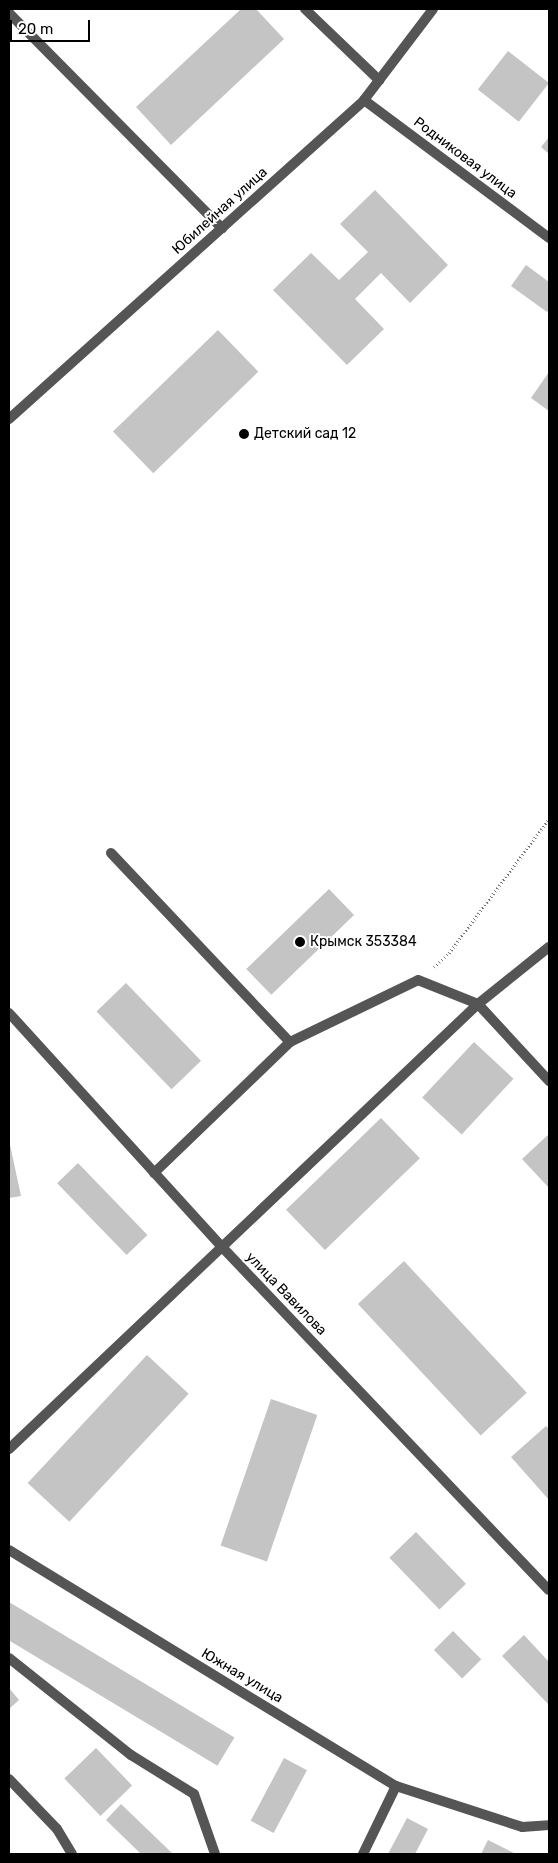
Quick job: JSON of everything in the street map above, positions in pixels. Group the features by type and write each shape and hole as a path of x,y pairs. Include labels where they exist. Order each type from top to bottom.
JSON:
{"street":[{"path":"305,9 379,80"},
{"name":"Юбилейная улица","path":"9,419 364,100 433,9"},
{"path":"9,13 222,228"},
{"name":"Родниковая улица","path":"364,100 549,238"},
{"path":"110,853 290,1042"},
{"path":"9,1449 478,1004 549,947"},
{"path":"154,1173 290,1042 418,980 478,1004 549,1081"},
{"name":"улица Вавилова","path":"10,1016 223,1248 549,1590"},
{"name":"Южная улица","path":"9,1550 396,1786 522,1827 549,1825"},
{"path":"9,1658 131,1755 194,1794 215,1854"},
{"path":"9,1779 57,1829 72,1854"},
{"path":"363,1854 396,1786"}],"path":[{"path":"418,980 449,953 549,819"}],"building":[{"path":"241,9 256,9 284,39 171,145 136,107"},
{"path":"508,51 549,83 519,122 478,90"},
{"path":"549,137 549,154 541,147"},
{"path":"375,190 448,265 410,303 381,273 355,299 384,329 347,365 273,290 311,253 339,280 368,252 340,224"},
{"path":"526,265 549,282 549,309 547,312 511,286"},
{"path":"218,330 258,372 153,473 113,431"},
{"path":"549,372 549,411 531,398"},
{"path":"329,889 354,915 271,995 246,969"},
{"path":"126,983 201,1061 172,1089 97,1011"},
{"path":"474,1042 513,1079 462,1134 422,1098"},
{"path":"381,1118 420,1158 325,1250 286,1210"},
{"path":"549,1134 549,1188 522,1159"},
{"path":"9,1140 21,1196 9,1198"},
{"path":"78,1163 147,1235 127,1255 57,1183"},
{"path":"404,1261 527,1393 481,1436 358,1304"},
{"path":"147,1355 189,1394 69,1522 28,1483"},
{"path":"271,1399 317,1415 267,1562 221,1546"},
{"path":"546,1426 549,1429 549,1500 511,1457"},
{"path":"416,1532 466,1584 439,1609 389,1558"},
{"path":"9,1602 234,1737 217,1766 9,1640"},
{"path":"453,1631 481,1659 462,1678 434,1650"},
{"path":"524,1635 549,1662 549,1705 502,1656"},
{"path":"9,1688 19,1700 9,1709"},
{"path":"96,1748 132,1785 100,1816 64,1779"},
{"path":"284,1758 307,1770 274,1833 251,1821"},
{"path":"121,1804 173,1854 141,1854 106,1820"},
{"path":"407,1818 428,1829 415,1854 388,1854"},
{"path":"488,1840 514,1853 481,1854"}],"place":[{"name":"Детский сад 12","path":"244,434"},
{"name":"Крымск 353384","path":"300,942"}]}
